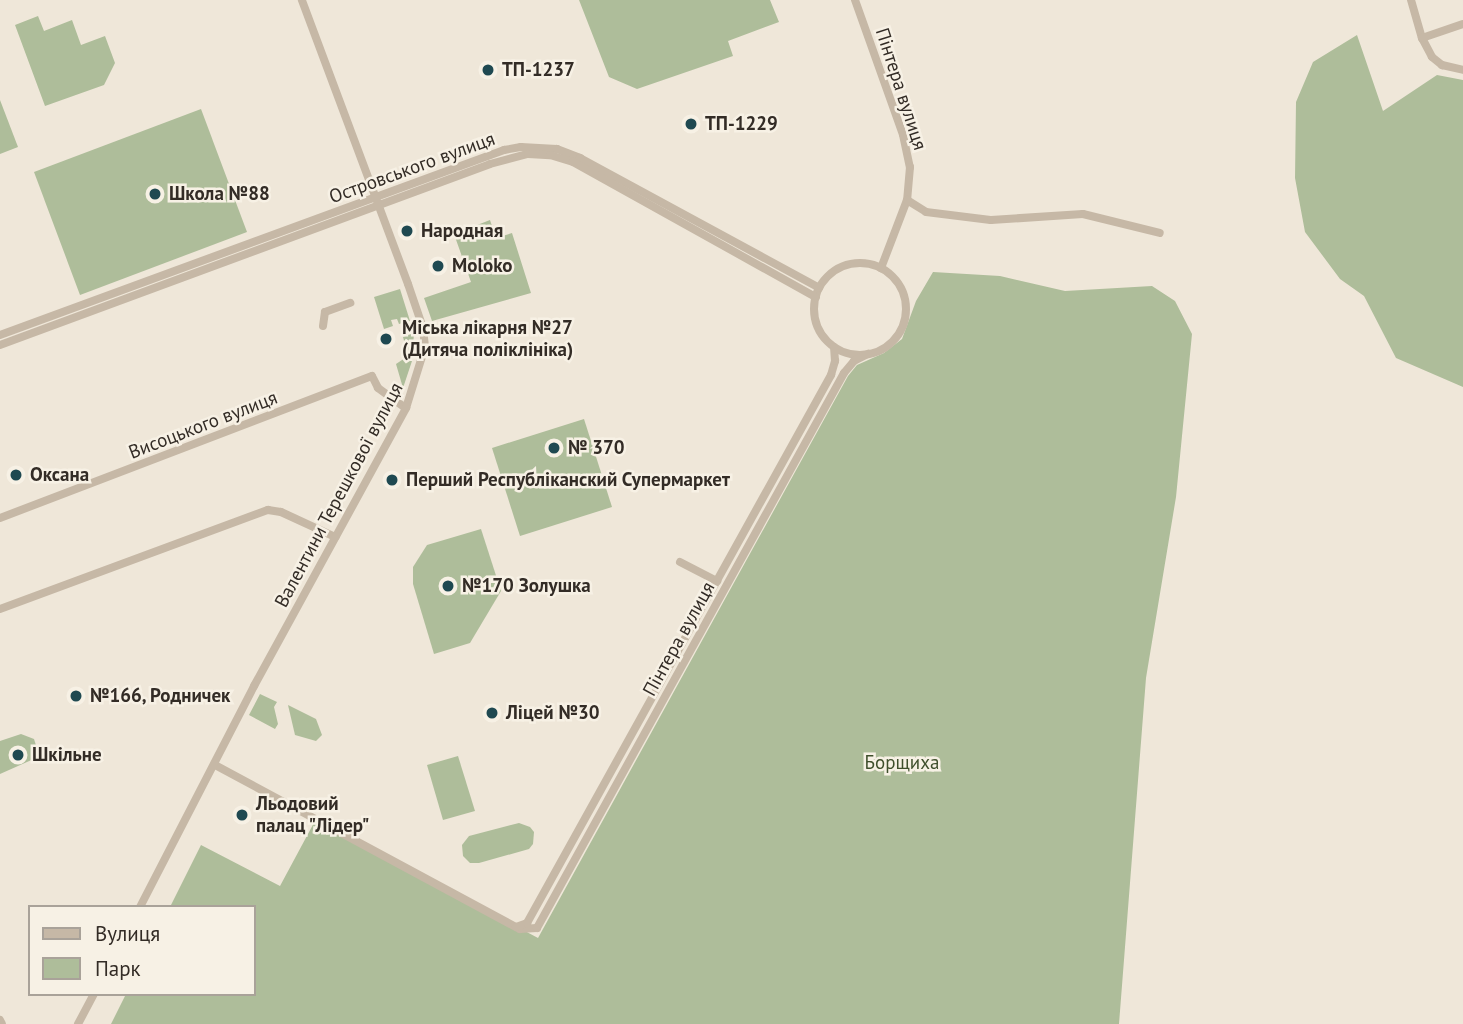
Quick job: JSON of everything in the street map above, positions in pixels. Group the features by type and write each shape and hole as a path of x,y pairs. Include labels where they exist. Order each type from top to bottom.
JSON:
{"street":[{"name":"Валентини Терешкової вулиця","path":"141,905 406,408 421,365 425,336 302,0"},
{"name":"Пінтера вулиця","path":"855,0 903,135 910,167 907,200 881,268"},
{"path":"1411,0 1422,38 1432,57 1442,65 1463,70"},
{"path":"1422,38 1463,24"},
{"name":"Островського вулиця","path":"0,335 377,201 528,154 559,157 617,182 819,288"},
{"path":"907,200 926,212 991,220 1083,215 1160,233"},
{"name":"Островського вулиця","path":"0,345 377,201"},
{"name":"Островського вулиця","path":"699,227 816,297"},
{"path":"860,263 881,268 900,286 905,315 894,340 868,354 846,352 834,347 818,327 814,308 819,288 831,274 844,266 860,263"},
{"path":"323,326 325,312 350,303"},
{"name":"Пінтера вулиця","path":"516,927 527,923 831,375 835,361 834,347"},
{"name":"Пінтера вулиця","path":"516,927 524,930 537,928 844,373 854,361 868,354"},
{"name":"Висоцького вулиця","path":"0,518 372,376 378,388 406,408"},
{"path":"0,609 268,510 281,512 335,537"},
{"path":"680,562 717,581"},
{"path":"685,638 694,643"},
{"path":"215,765 516,927"},
{"path":"603,786 612,791"},
{"path":"78,1024 93,996"}],"green space":[{"path":"579,0 770,0 779,22 728,41 733,56 637,89 609,77"},
{"path":"38,16 44,31 72,20 81,45 105,36 115,63 104,85 45,106 15,25"},
{"path":"1357,35 1383,111 1437,75 1463,80 1463,387 1396,358 1364,296 1340,279 1305,232 1295,178 1296,102 1313,62"},
{"path":"0,100 18,147 0,154"},
{"path":"201,109 247,232 80,295 34,172"},
{"path":"490,220 496,238 512,233 531,293 432,321 424,298 471,282 454,234"},
{"name":"Борщиха","path":"933,272 1000,276 1065,291 1152,286 1175,301 1192,334 1176,497 1146,678 1119,1024 111,1024 125,996 256,996 256,905 171,905 201,845 280,886 316,819 538,938 848,376 857,365 884,353 902,339 916,301"},
{"path":"400,289 410,321 399,324 397,319 391,320 393,326 384,329 374,297"},
{"path":"414,333 412,361 403,388 396,364 408,356 403,337"},
{"path":"584,419 612,507 520,536 492,448"},
{"path":"481,529 501,591 470,643 434,654 413,584 413,567 427,545"},
{"path":"260,694 277,702 274,707 278,724 275,729 249,715"},
{"path":"288,705 316,719 322,735 316,741 295,735"},
{"name":"Шкільне","path":"21,734 34,739 38,752 36,758 0,774 0,741"},
{"path":"458,756 475,811 443,820 427,765"},
{"path":"519,823 530,827 534,832 533,844 529,849 479,863 470,863 463,856 462,845 469,836"}],"place":[{"name":"ТП-1237","path":"488,70"},
{"name":"ТП-1229","path":"691,124"},
{"name":"Школа №88","path":"155,194"},
{"name":"Народная","path":"407,231"},
{"name":"Moloko","path":"438,266"},
{"name":"Міська лікарня №27 (Дитяча поліклініка)","path":"386,339"},
{"name":"№ 370","path":"554,448"},
{"name":"Оксана","path":"16,475"},
{"name":"Перший Республiканский Супермаркет","path":"392,480"},
{"name":"№170 Золушка","path":"448,586"},
{"name":"№166, Родничек","path":"76,696"},
{"name":"Ліцей №30","path":"492,713"},
{"name":"Шкільне","path":"18,755"},
{"name":"Льодовий палац \"Лідер\"","path":"242,815"}]}
